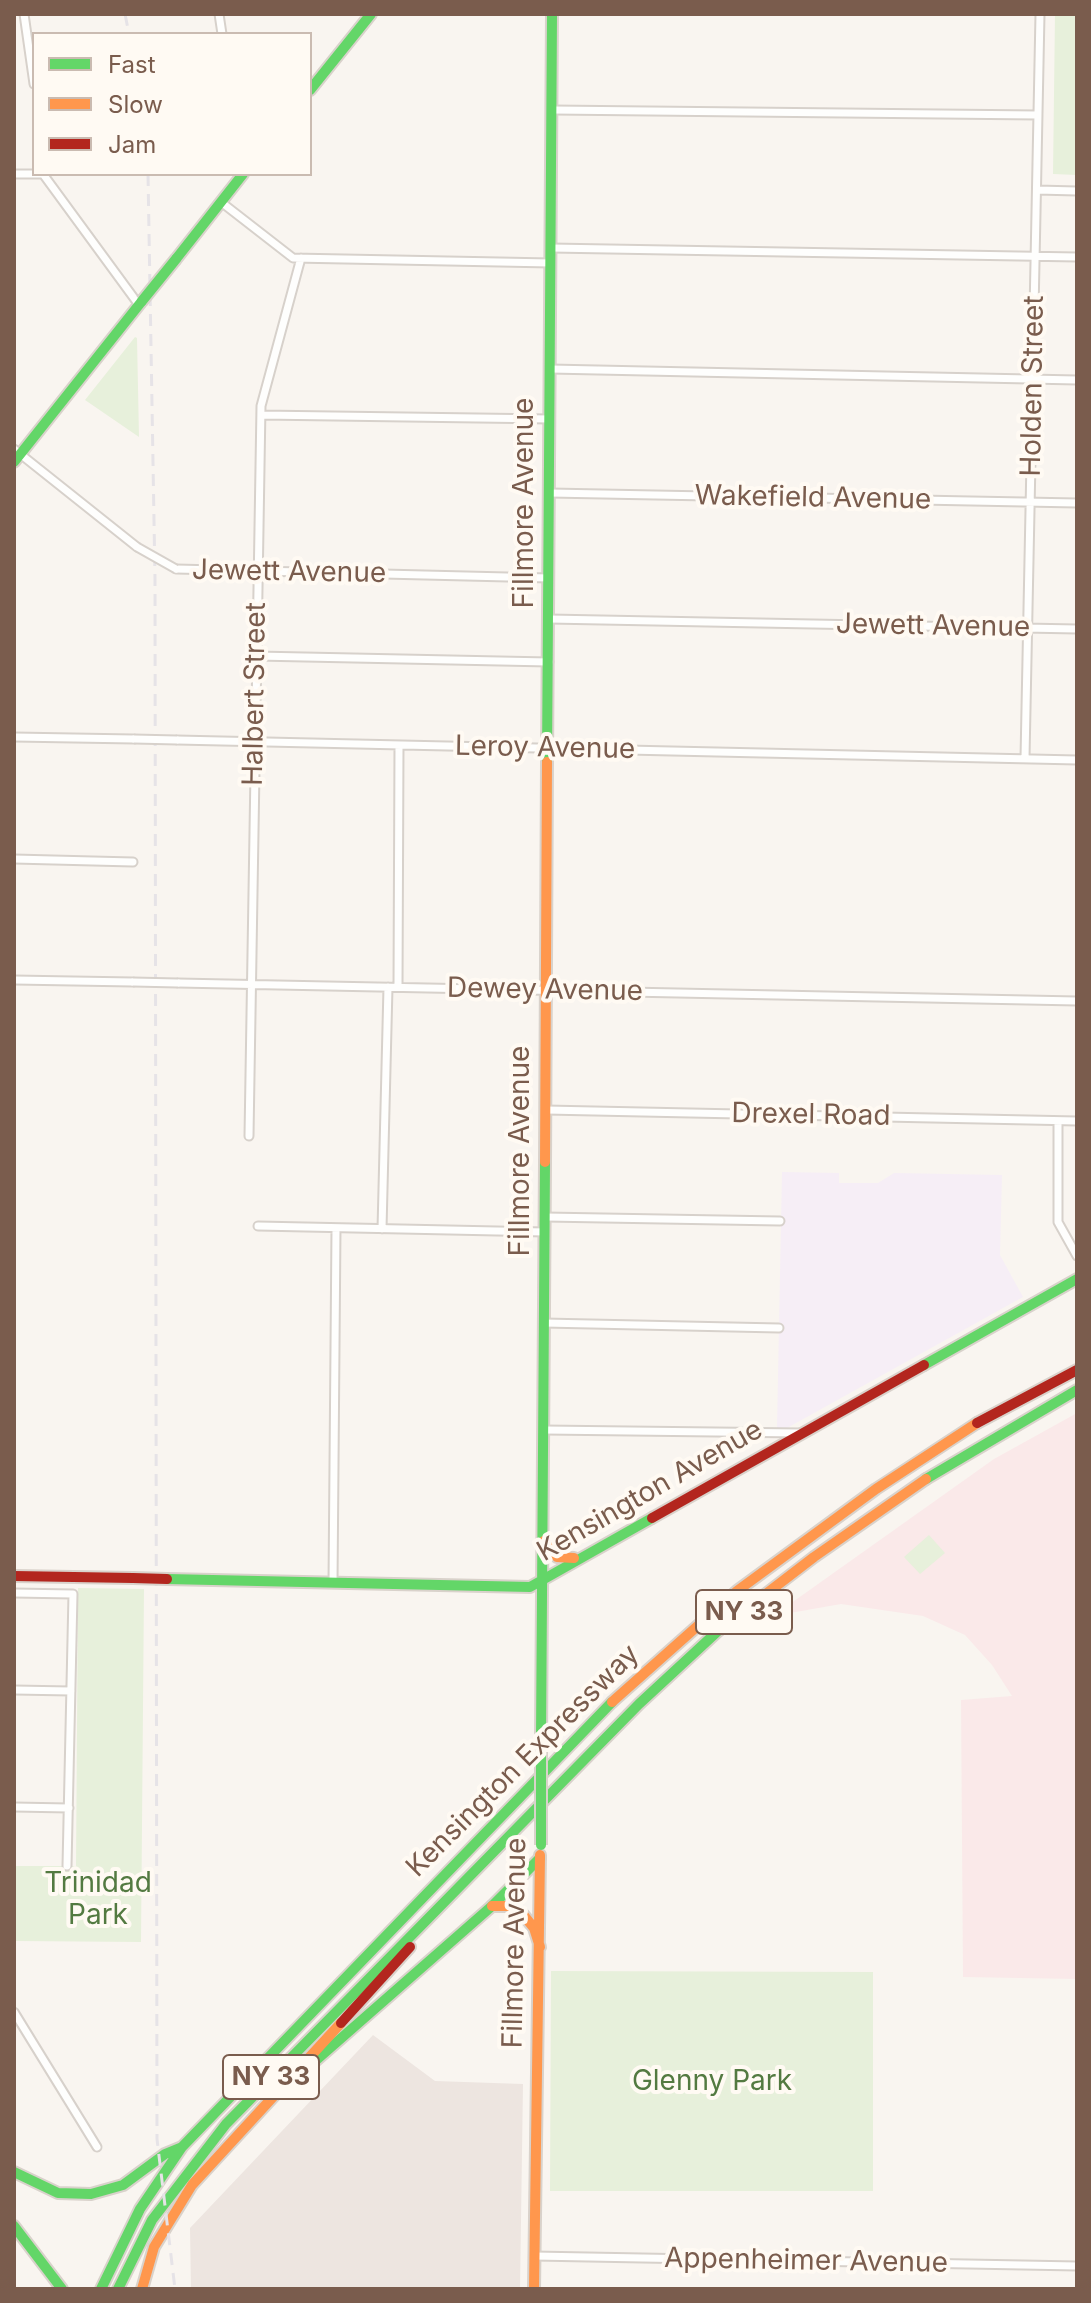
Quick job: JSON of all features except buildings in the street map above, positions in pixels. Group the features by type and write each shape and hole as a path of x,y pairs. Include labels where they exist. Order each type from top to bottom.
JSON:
{"main road":[{"path":"312,88 371,14"},
{"name":"Fillmore Avenue","path":"534,2289 541,1845 552,14"},
{"path":"16,455 241,176"},
{"name":"Kensington Avenue","path":"14,1576 530,1587 1077,1279"},
{"name":"Kensington Expressway","path":"101,2289 140,2209 182,2147 495,1822 672,1647 737,1591 876,1489 976,1424 1077,1370"},
{"name":"Kensington Expressway","path":"118,2289 152,2220 215,2136 639,1704 723,1627 814,1557 920,1483 1077,1390"},
{"path":"543,1539 557,1557 567,1560 587,1555"},
{"path":"265,2103 282,2095 492,1906 540,1858"},
{"path":"142,2289 154,2247 172,2213 220,2151 434,1921 456,1890"},
{"path":"492,1906 508,1906 521,1912 534,1928 540,1947"},
{"path":"14,2172 43,2189 91,2194 123,2185 165,2154 182,2147"},
{"path":"14,2226 60,2285"}],"street":[{"path":"24,14 32,70"},
{"name":"Holden Street","path":"1025,758 1040,14"},
{"path":"552,110 1038,115"},
{"path":"45,176 141,303"},
{"path":"1037,190 1077,191"},
{"path":"221,202 293,258 551,263"},
{"path":"551,248 1077,257"},
{"name":"Halbert Street","path":"249,1136 253,742 261,415 301,258"},
{"path":"550,369 1077,380"},
{"path":"261,415 550,419"},
{"name":"Jewett Avenue","path":"16,455 137,547 176,569 549,578"},
{"name":"Wakefield Avenue","path":"550,493 1077,503"},
{"name":"Jewett Avenue","path":"549,619 1077,629"},
{"path":"256,656 549,662"},
{"name":"Leroy Avenue","path":"14,737 1077,760"},
{"path":"398,987 399,745"},
{"path":"14,859 133,862"},
{"name":"Dewey Avenue","path":"14,980 1077,1001"},
{"path":"382,1229 388,987"},
{"name":"Drexel Road","path":"546,1110 1077,1121"},
{"path":"1058,1121 1058,1222 1077,1256"},
{"path":"545,1217 780,1221"},
{"path":"258,1226 545,1232"},
{"path":"333,1583 336,1228"},
{"path":"544,1323 779,1328"},
{"path":"544,1430 802,1433"},
{"path":"14,1593 73,1594 67,1866"},
{"path":"14,1690 71,1691"},
{"path":"14,1807 69,1808"},
{"path":"14,2012 97,2147"},
{"name":"Appenheimer Avenue","path":"534,2256 1077,2266"}],"shaded area":[{"path":"782,1172 839,1173 839,1183 878,1183 894,1173 1002,1175 1000,1255 1023,1297 787,1428 777,1428"},
{"path":"1077,1413 1077,1979 963,1977 961,1700 1012,1696 992,1665 965,1635 923,1616 841,1604 773,1616 994,1459"},
{"path":"373,2035 435,2081 523,2084 520,2289 191,2289 190,2228"}],"green space":[{"path":"1055,14 1077,14 1077,175 1053,174"},
{"path":"137,338 139,437 85,400"},
{"path":"929,1535 945,1553 920,1574 904,1557"},
{"name":"Trinidad Park","path":"78,1588 144,1589 141,1942 14,1941 14,1866 76,1866"},
{"name":"Glenny Park","path":"551,1971 873,1972 873,2191 550,2191"}],"railway":[{"path":"125,14 129,32"},
{"path":"148,176 155,578 157,2139 175,2289"}],"traffic: fast":[{"path":"312,88 371,14"},
{"path":"547,762 552,14"},
{"path":"176,259 241,176"},
{"path":"142,301 176,259"},
{"path":"14,462 142,301"},
{"path":"541,1738 545,1162"},
{"path":"924,1365 1077,1279"},
{"path":"926,1479 1077,1390"},
{"path":"167,1579 530,1587 652,1518"},
{"path":"118,2289 152,2220 226,2124 639,1704 719,1630"},
{"path":"101,2289 140,2209 182,2147 612,1702"},
{"path":"541,1738 541,1845"},
{"path":"314,2062 492,1906 540,1858"},
{"path":"14,2172 58,2193 91,2194 123,2185 165,2154 182,2147"},
{"path":"14,2226 62,2289"}],"traffic: slow":[{"path":"545,1162 547,762"},
{"path":"612,1702 737,1591 876,1489 977,1423"},
{"path":"719,1630 814,1557 926,1479"},
{"path":"544,1541 557,1557 574,1558"},
{"path":"534,2289 540,1855"},
{"path":"492,1906 508,1906 521,1912 534,1928 540,1947"},
{"path":"142,2289 154,2247 192,2185 341,2023"}],"traffic: jam":[{"path":"652,1518 924,1365"},
{"path":"977,1423 1077,1370"},
{"path":"14,1576 133,1578"},
{"path":"133,1578 167,1579"},
{"path":"341,2023 410,1947"}]}
